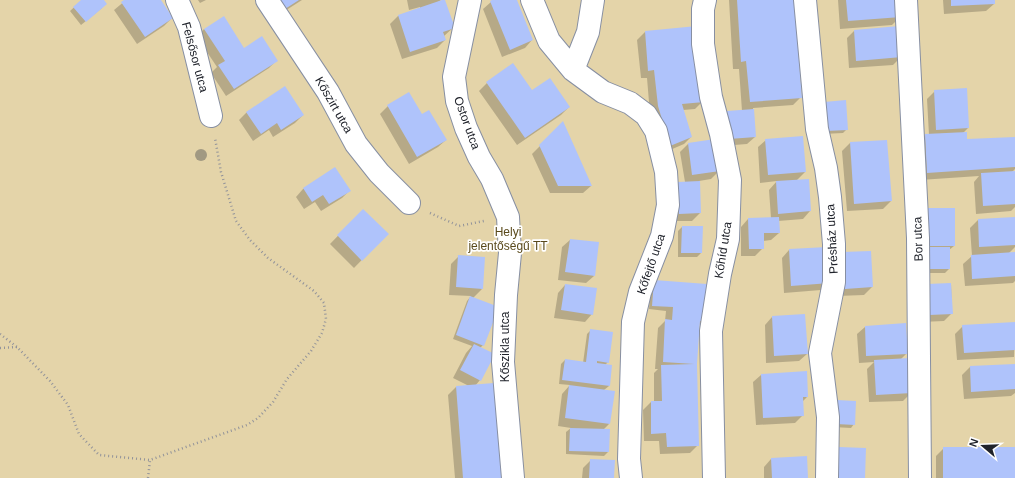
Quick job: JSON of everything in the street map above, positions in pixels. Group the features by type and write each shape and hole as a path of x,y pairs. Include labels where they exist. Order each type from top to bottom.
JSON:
{"street":[{"name":"Felsősor utca","path":"177,0 189,27 211,116"},
{"name":"Kőszirt utca","path":"267,0 328,92 356,144 379,173 408,203"},
{"name":"Ostor utca","path":"470,0 454,77 457,101 466,128 479,157 492,179 508,217"},
{"name":"Kőfejtő utca","path":"532,0 549,41 573,70 603,92 630,103 646,115 656,132 666,172 668,205 662,236 640,292 633,322 629,459 631,478"},
{"path":"573,70 588,32 593,0"},
{"name":"Kőhíd utca","path":"705,0 703,9 703,44 711,97 721,134 730,180 728,239 710,331 714,478"},
{"name":"Présház utca","path":"805,0 817,129 829,190 834,244 834,282 820,353 828,418 827,478"},
{"name":"Bor utca","path":"906,0 918,238 920,478"},
{"name":"Kőszikla utca","path":"508,217 510,253 506,295 503,362 513,478"}],"path":[{"path":"0,334 17,347 54,387 68,405 80,434 99,455 150,460 247,424 258,418 274,402 287,379 311,351 322,333 326,319 324,303 314,291 268,258 250,240 236,221 221,172 211,116"},
{"path":"408,203 459,226 508,217"},
{"path":"0,348 17,347"},
{"path":"148,478 150,460"}],"green space":[{"name":"Helyi jelentőségű TT","path":"0,0 1015,0 1015,478 0,478"}],"building":[{"path":"81,0 104,0 107,4 86,22 73,7"},
{"path":"124,0 161,0 173,18 145,37 121,2"},
{"path":"279,0 299,0 285,9"},
{"path":"445,0 455,28 443,32 446,40 410,52 398,15"},
{"path":"517,0 533,40 510,50 490,1"},
{"path":"737,0 796,0 796,22 802,98 750,102 746,61 741,62"},
{"path":"846,0 900,0 901,17 848,21"},
{"path":"951,0 995,0 995,4 951,6"},
{"path":"224,16 244,48 262,36 278,61 234,89 218,65 225,61 204,29"},
{"path":"697,26 704,102 682,104 692,137 670,146 658,106 654,70 648,71 645,31"},
{"path":"899,26 902,57 856,61 854,30"},
{"path":"513,63 532,90 550,78 570,107 525,138 486,82"},
{"path":"285,86 304,115 281,130 277,123 261,134 246,112"},
{"path":"967,88 969,128 936,130 934,90"},
{"path":"409,92 422,114 429,110 447,140 417,157 387,105"},
{"path":"846,100 848,130 826,131 824,102"},
{"path":"754,109 756,137 729,139 727,111"},
{"path":"563,121 592,186 558,186 539,145"},
{"path":"967,132 967,139 1015,137 1015,167 927,173 925,134"},
{"path":"803,136 806,172 768,175 765,139"},
{"path":"715,139 720,171 692,175 688,143"},
{"path":"887,140 892,201 854,204 850,142"},
{"path":"335,167 351,191 329,204 323,195 312,202 303,188"},
{"path":"1015,171 1015,204 983,206 981,173"},
{"path":"809,179 811,211 778,214 776,181"},
{"path":"700,181 701,213 679,214 678,182"},
{"path":"928,208 955,208 955,246 928,246"},
{"path":"363,209 389,234 362,261 337,235"},
{"path":"779,217 780,233 764,233 764,249 749,249 748,218"},
{"path":"1015,217 1015,245 979,247 978,219"},
{"path":"682,226 703,226 702,253 681,253"},
{"path":"570,239 599,242 595,276 565,272"},
{"path":"827,247 830,283 791,286 789,249"},
{"path":"924,247 950,247 950,269 923,269"},
{"path":"871,251 873,287 845,289 842,252"},
{"path":"1015,252 1015,276 972,279 971,255"},
{"path":"458,255 485,257 483,289 456,287"},
{"path":"654,280 707,284 704,322 700,321 697,364 699,446 667,447 666,433 651,434 651,401 662,401 661,365 694,364 663,362 665,319 672,320 673,307 652,306"},
{"path":"951,283 953,314 929,315 927,284"},
{"path":"565,284 597,288 593,315 561,310"},
{"path":"470,296 499,307 484,346 456,335"},
{"path":"805,314 808,354 774,356 772,316"},
{"path":"1015,322 1015,350 964,353 962,325"},
{"path":"906,323 908,354 866,356 865,326"},
{"path":"590,329 613,332 609,363 597,361 597,363 612,365 610,386 562,380 565,359 586,362"},
{"path":"474,344 495,354 481,381 460,370"},
{"path":"910,358 912,393 876,395 874,360"},
{"path":"1015,364 1015,389 971,392 970,366"},
{"path":"807,371 808,397 803,397 804,416 763,418 761,374"},
{"path":"494,383 502,478 463,478 456,386"},
{"path":"569,385 615,391 610,424 565,418"},
{"path":"837,400 856,401 855,425 836,424"},
{"path":"570,428 610,429 609,452 569,451"},
{"path":"839,447 866,448 865,478 838,478"},
{"path":"943,447 1015,447 1015,478 943,478"},
{"path":"807,456 808,478 772,478 771,458"},
{"path":"590,459 615,460 614,478 589,478"}]}
